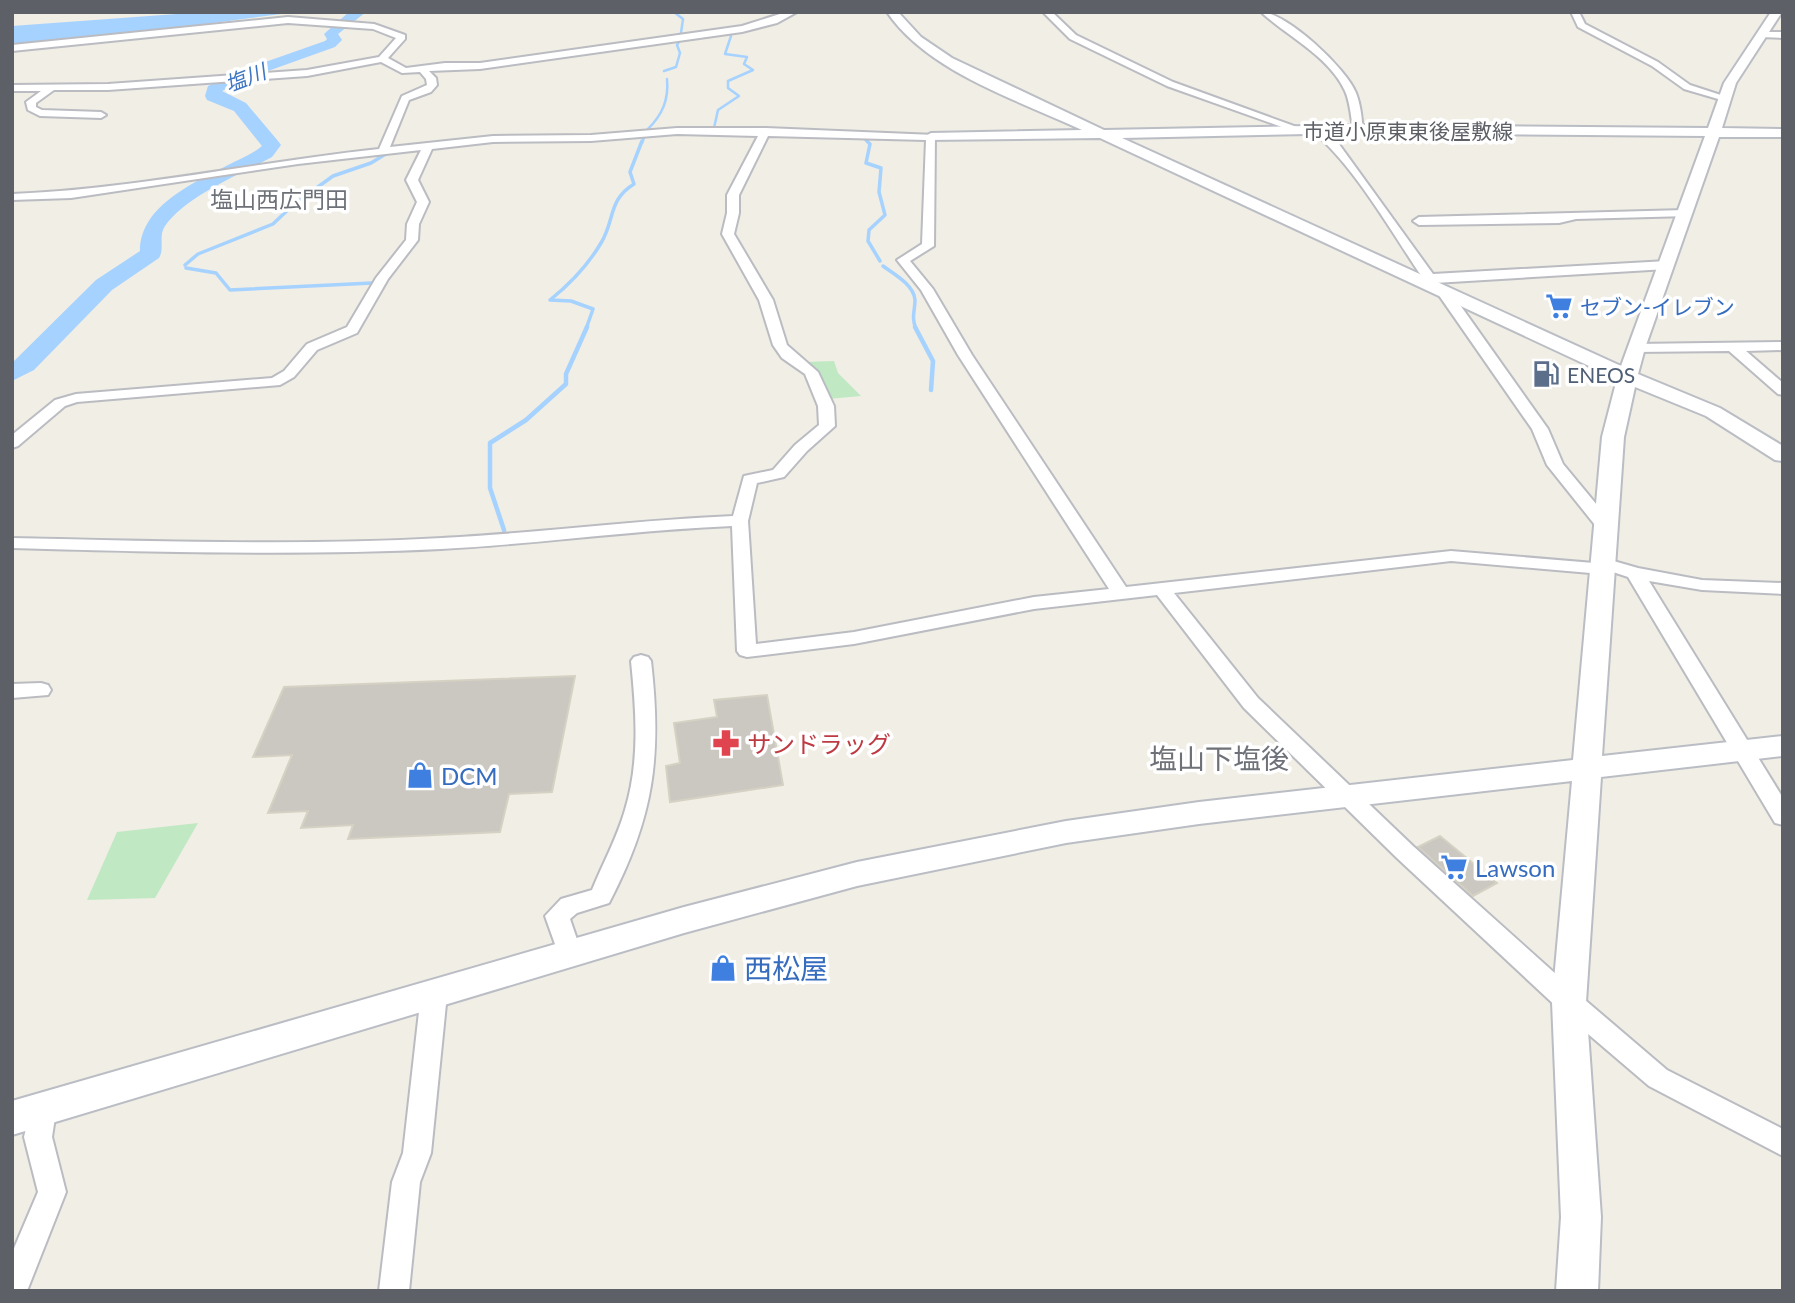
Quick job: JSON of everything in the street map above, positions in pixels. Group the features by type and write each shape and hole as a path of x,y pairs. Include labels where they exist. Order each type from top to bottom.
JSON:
{"street":[{"path":"12,48 288,20 332,12"},
{"path":"12,89 108,87 307,73 382,59 405,71 470,64 480,66 742,29 779,19 793,12"},
{"path":"892,12 910,34 948,61 1103,134 1426,279 1443,291 1632,362 1783,455"},
{"path":"1047,12 1073,37 1170,84 1300,130"},
{"path":"1265,12 1301,37 1341,76 1351,93 1359,129"},
{"path":"1575,12 1581,24 1606,40 1655,64 1688,87 1725,98"},
{"path":"1577,1291 1581,1217 1569,1002 1613,437 1632,362 1730,83 1777,12"},
{"path":"288,20 319,21 332,25 362,23 401,35 382,59"},
{"path":"1763,35 1783,35"},
{"path":"77,55 81,43"},
{"path":"384,150 405,98 428,90 432,85 431,78 422,69"},
{"path":"67,114 108,87"},
{"path":"51,88 32,102 31,108 40,113 101,115"},
{"name":"市道小原東東後屋敷線","path":"931,137 1359,129 1713,133"},
{"path":"1317,130 1332,142 1349,165 1426,279"},
{"path":"12,197 71,195 384,150 493,139 591,138 677,131 931,137 928,246 903,260 927,289 965,355 1121,593"},
{"path":"765,132 733,195 733,213 728,234 766,300 780,345 787,355 811,372 826,406 827,426 801,448 778,474 750,479 740,521 747,651 854,638 1034,603 1451,556 1603,566 1702,584 1783,589"},
{"path":"1713,133 1783,133"},
{"path":"12,443 60,403 76,398 275,382 289,374 312,347 352,330 382,278 412,240 413,225 423,202 412,180 428,147"},
{"path":"1419,221 1685,214"},
{"path":"1426,279 1667,265"},
{"path":"1443,291 1540,429 1555,465 1605,526"},
{"path":"1632,362 1732,346 1783,346"},
{"path":"1732,346 1783,391"},
{"path":"12,543 314,547 502,540 636,526 740,521"},
{"path":"1635,573 1783,817"},
{"path":"1161,588 1251,703 1569,1002 1658,1078 1783,1143"},
{"path":"570,954 557,916 569,906 601,896 640,798 646,761 647,708 641,661"},
{"path":"12,691 41,690"},
{"path":"12,1290 51,1192 38,1137 27,1114 796,888 990,846 1199,813 1783,746"},
{"path":"394,1291 406,1182 417,1153 434,994"}],"green space":[{"path":"834,361 838,373 861,396 828,399 804,362"},
{"path":"198,823 155,898 87,900 117,832"}],"water":[{"path":"204,12 296,12 109,37 12,46 12,26"}],"building":[{"name":"DCM","path":"575,676 552,792 509,794 500,832 348,839 353,825 301,828 308,811 268,813 292,755 253,757 284,687"},
{"name":"サンドラッグ","path":"767,695 783,785 670,802 666,766 680,763 674,723 717,717 714,700"},
{"name":"Lawson","path":"1440,836 1497,883 1473,896 1418,847"}],"waterway":[{"name":"塩川","path":"12,374 25,365 104,285 151,253 152,231 158,220 170,209 203,187 266,153 272,145 265,140 265,135 240,107 213,96 214,89 240,76 330,44 335,40 331,34 333,31 359,12"},
{"path":"674,12 683,19 681,33"},
{"path":"714,128 718,110 739,96 728,88 728,81 753,70 744,64 747,57 725,54 731,36 728,31 732,31"},
{"path":"664,71 676,67 680,53 677,45 680,40"},
{"path":"648,129 664,107 667,79"},
{"path":"642,143 645,135"},
{"path":"862,137 869,143"},
{"path":"586,329 593,309 571,301 550,300 578,274 601,243 616,204 634,184 630,172 642,141"},
{"path":"869,143 866,163 881,168 879,192 885,215 869,230 868,241 880,261"},
{"path":"185,265 198,254 273,224 293,205 333,176 371,163 389,152"},
{"path":"883,266 911,289 915,300 913,317 916,329"},
{"path":"186,268 216,273 230,290 372,283"},
{"path":"504,530 490,488 490,443 526,420 566,384 566,374 587,327"},
{"path":"916,329 933,361 931,390"}],"place":[{"name":"セブン-イレブン","path":"1559,306"},
{"name":"ENEOS","path":"1546,374"},
{"name":"サンドラッグ","path":"726,743"},
{"name":"DCM","path":"420,775"},
{"name":"Lawson","path":"1454,867"},
{"name":"西松屋","path":"723,968"}],"district":[{"name":"塩山西広門田","path":"279,199"},
{"name":"塩山下塩後","path":"1219,758"}]}
